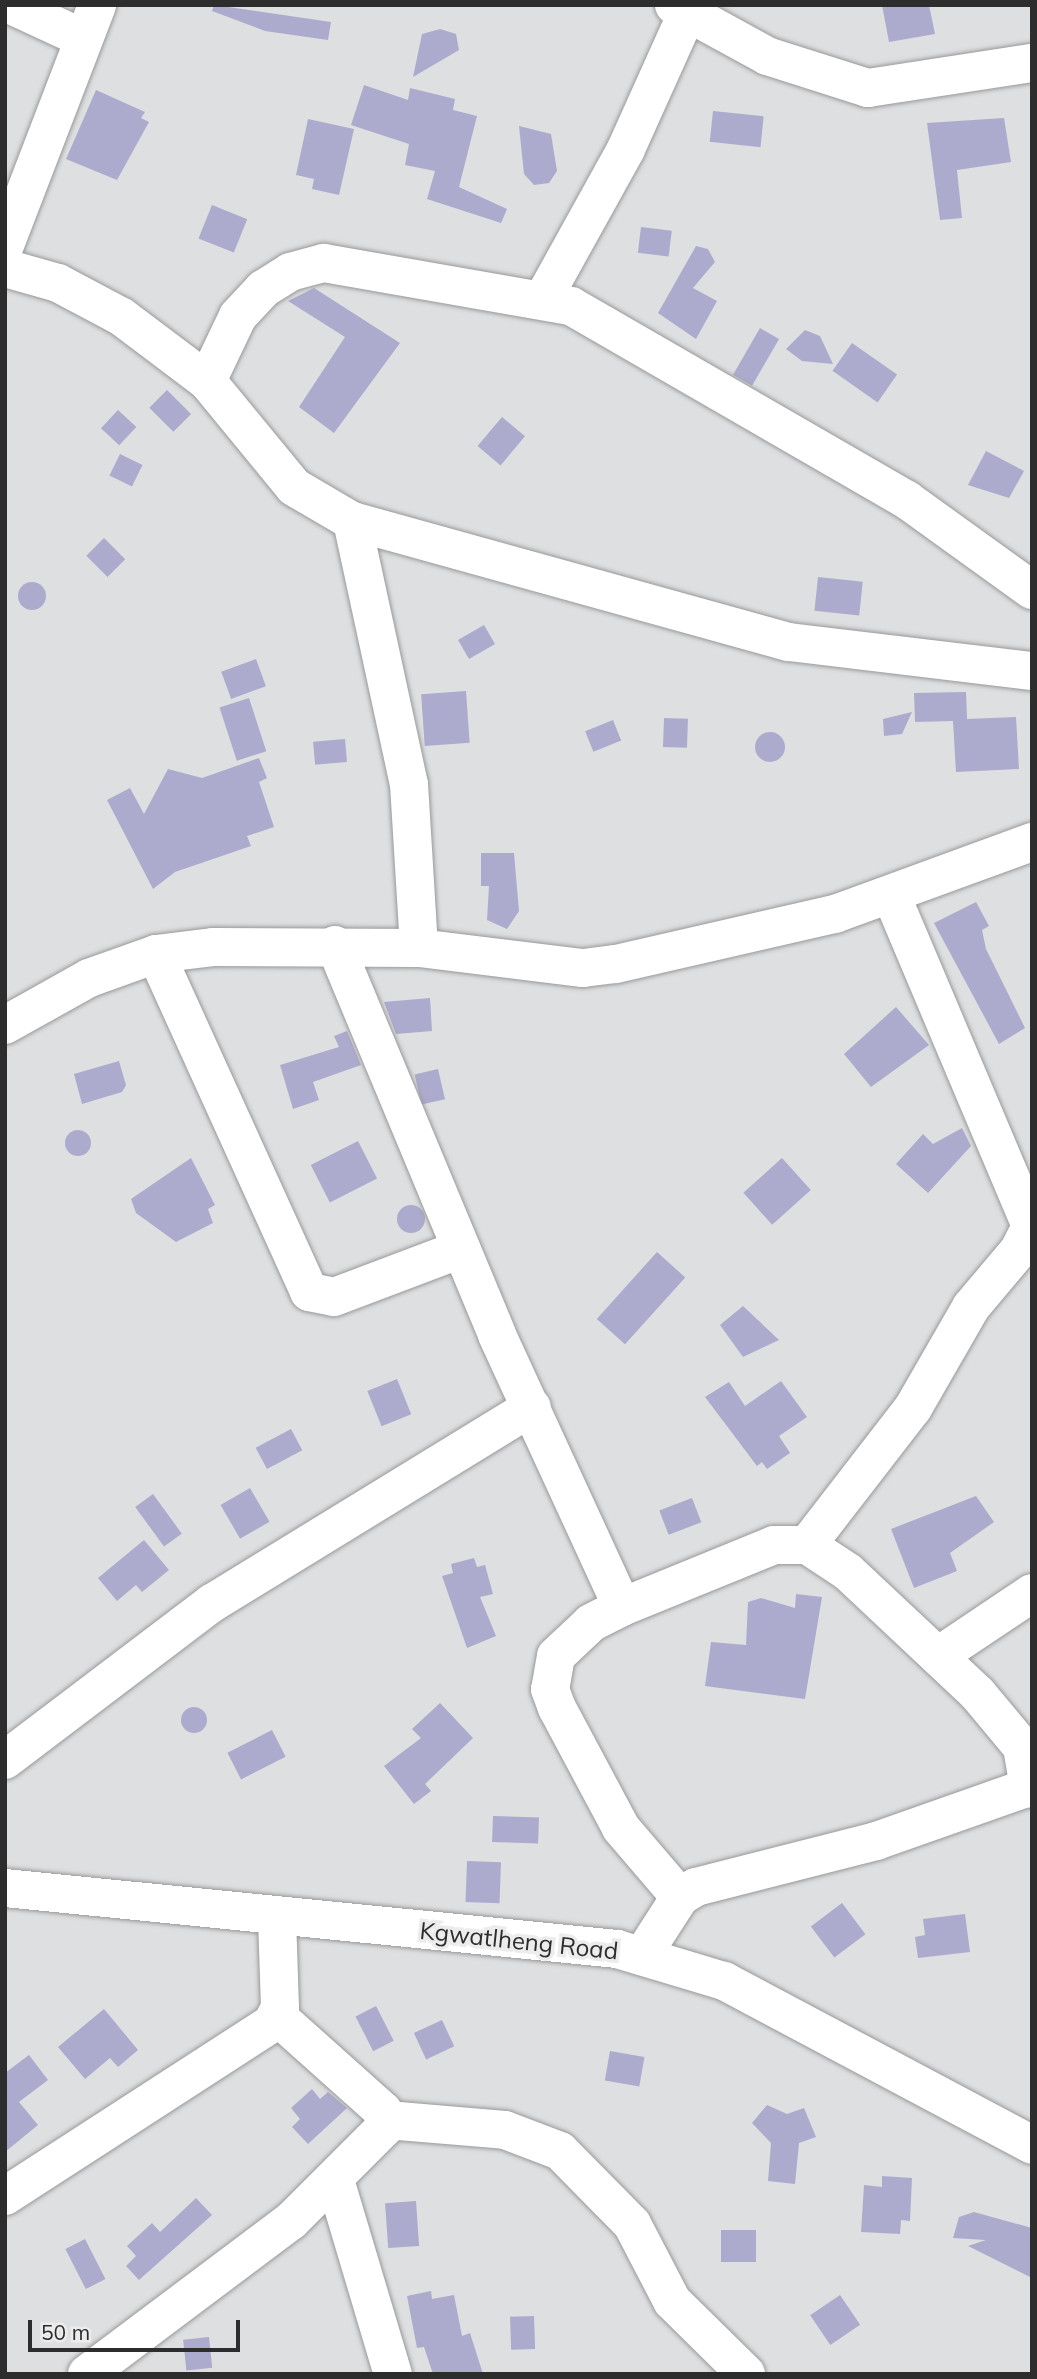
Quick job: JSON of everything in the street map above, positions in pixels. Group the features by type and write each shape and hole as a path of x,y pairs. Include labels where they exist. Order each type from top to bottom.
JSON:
{"street":[{"path":"5,245 90,22 11,5"},
{"path":"543,299 626,149 680,9 767,56 868,88 1032,64"},
{"path":"207,381 238,316 263,289 290,272 324,263 543,299 620,329 907,500 1032,590"},
{"path":"5,268 58,283 122,317 207,381 294,487 352,521 768,638 1032,671"},
{"path":"352,521 409,784 419,948"},
{"path":"5,1025 89,978 156,954 335,945 419,948 583,968 835,914 1032,842"},
{"path":"807,1545 913,1408 971,1307 1031,1226 891,894"},
{"path":"335,945 461,1249 622,1607"},
{"path":"156,954 309,1292 334,1297 461,1249"},
{"path":"5,1760 212,1603 532,1407"},
{"path":"642,1956 680,1897 720,1879 876,1841 1030,1787 1022,1747 937,1656 848,1572 807,1545 775,1545 622,1607 591,1623 556,1656 550,1689 621,1828 680,1897"},
{"path":"937,1656 1032,1592"},
{"name":"Kgwatlheng Road","path":"5,1888 642,1956 724,1981 1032,2145"},
{"path":"277,1918 278,2017 387,2119 505,2130 560,2151 632,2224 672,2301 746,2374"},
{"path":"5,2196 278,2017"},
{"path":"87,2374 291,2221 335,2180 387,2119"},
{"path":"335,2180 393,2374"}],"building":[{"path":"214,5 331,22 328,40 265,31 212,11"},
{"path":"882,5 929,5 935,34 889,42"},
{"path":"440,29 456,34 459,50 413,77 422,34"},
{"path":"364,85 408,100 410,88 455,99 453,110 477,116 459,187 507,209 501,223 427,199 435,171 405,165 409,144 351,125"},
{"path":"96,90 145,112 141,118 149,122 117,180 66,159"},
{"path":"713,111 764,116 760,147 710,142"},
{"path":"1004,118 1011,162 957,170 962,218 940,220 927,123"},
{"path":"308,119 354,129 339,195 312,189 314,179 296,175"},
{"path":"519,126 551,134 557,171 549,183 534,185 524,174"},
{"path":"212,205 247,219 234,253 199,238"},
{"path":"641,227 672,231 669,257 638,253"},
{"path":"696,246 708,249 715,262 693,288 717,301 696,339 658,313"},
{"path":"314,288 400,343 334,433 299,407 345,337 288,301"},
{"path":"760,328 779,339 752,386 733,375"},
{"path":"805,330 820,336 833,364 802,361 786,349"},
{"path":"852,343 897,375 878,402 832,371"},
{"path":"167,390 191,414 173,432 149,408"},
{"path":"118,410 136,427 119,445 101,428"},
{"path":"502,417 525,436 501,465 478,446"},
{"path":"986,451 1024,471 1009,498 968,485"},
{"path":"120,454 142,465 132,487 109,476"},
{"path":"104,538 125,559 108,577 86,556"},
{"path":"818,577 863,582 859,616 814,611"},
{"path":"32,582 42,586 46,596 42,606 32,610 22,606 18,596 22,586"},
{"path":"484,625 495,644 469,659 458,640"},
{"path":"256,659 266,686 231,699 221,672"},
{"path":"466,691 470,743 425,746 421,694"},
{"path":"966,692 967,719 1016,717 1019,769 956,772 953,721 915,722 914,693"},
{"path":"249,698 266,751 237,761 220,708"},
{"path":"912,712 902,734 884,736 883,719"},
{"path":"664,718 688,719 687,748 663,747"},
{"path":"613,720 621,740 593,752 585,731"},
{"path":"770,732 776,733 784,741 784,753 776,761 770,762 764,761 756,753 755,747 756,741 764,733"},
{"path":"345,739 347,762 315,765 313,742"},
{"path":"259,758 267,778 259,782 274,827 247,836 251,846 175,872 153,889 107,800 130,788 144,814 168,769 202,778"},
{"path":"481,853 514,853 519,911 507,929 487,920 489,886 481,886"},
{"path":"976,902 989,926 982,930 986,949 1025,1028 999,1044 934,923"},
{"path":"430,998 432,1031 396,1034 384,1002"},
{"path":"896,1007 929,1045 871,1087 844,1054"},
{"path":"347,1031 361,1065 313,1082 319,1100 293,1109 280,1065 339,1047 334,1036"},
{"path":"119,1061 126,1085 122,1092 82,1104 74,1074"},
{"path":"438,1069 445,1099 422,1105 415,1074"},
{"path":"962,1128 971,1146 928,1193 896,1164 923,1134 933,1144"},
{"path":"78,1130 87,1134 91,1143 87,1152 78,1156 69,1152 65,1143 69,1134"},
{"path":"358,1141 377,1178 330,1202 311,1165"},
{"path":"191,1158 215,1205 208,1209 213,1223 176,1242 136,1213 131,1199"},
{"path":"782,1158 811,1190 772,1225 743,1193"},
{"path":"411,1205 421,1209 425,1219 421,1229 411,1233 401,1229 397,1219 401,1209"},
{"path":"657,1252 685,1277 625,1344 597,1319"},
{"path":"743,1306 779,1340 743,1357 720,1325"},
{"path":"397,1379 411,1414 382,1426 367,1391"},
{"path":"781,1381 807,1417 779,1436 790,1453 767,1469 762,1462 757,1466 705,1397 729,1382 745,1406"},
{"path":"291,1429 302,1450 267,1469 256,1448"},
{"path":"250,1488 270,1522 240,1539 221,1505"},
{"path":"153,1494 182,1534 164,1547 135,1507"},
{"path":"976,1496 994,1522 950,1553 957,1571 914,1588 891,1529"},
{"path":"692,1498 701,1522 669,1535 659,1511"},
{"path":"144,1540 169,1570 142,1592 136,1585 117,1601 98,1578"},
{"path":"474,1558 477,1567 485,1565 493,1594 480,1597 496,1636 467,1648 442,1576 453,1573 451,1564"},
{"path":"796,1594 822,1597 805,1699 705,1686 711,1642 746,1645 748,1602 761,1598 795,1608"},
{"path":"440,1703 473,1738 425,1784 431,1791 414,1804 384,1766 421,1738 412,1729"},
{"path":"194,1707 203,1711 207,1720 203,1729 194,1733 185,1729 181,1720 185,1711"},
{"path":"272,1730 286,1757 241,1779 227,1753"},
{"path":"493,1816 539,1818 538,1844 492,1842"},
{"path":"467,1861 501,1862 500,1903 466,1902"},
{"path":"842,1903 865,1934 834,1958 811,1926"},
{"path":"965,1914 970,1952 918,1958 915,1937 925,1935 923,1919"},
{"path":"376,2006 394,2041 373,2051 356,2016"},
{"path":"104,2009 138,2050 118,2067 110,2058 85,2079 58,2047"},
{"path":"442,2020 454,2046 426,2059 414,2033"},
{"path":"610,2051 644,2057 639,2087 605,2081"},
{"path":"29,2055 48,2080 19,2102 38,2125 5,2152 5,2073"},
{"path":"312,2089 320,2099 328,2092 347,2108 308,2144 292,2127 300,2119 291,2108"},
{"path":"767,2105 787,2114 804,2108 816,2137 799,2143 795,2184 768,2181 771,2143 752,2123"},
{"path":"882,2176 912,2178 910,2221 901,2220 900,2234 861,2232 864,2185 882,2187"},
{"path":"196,2198 212,2215 139,2280 126,2266 136,2256 127,2246 152,2223 160,2232"},
{"path":"416,2201 419,2246 388,2248 385,2203"},
{"path":"974,2212 1032,2228 1032,2278 968,2246 986,2240 953,2238 959,2217"},
{"path":"721,2230 756,2230 756,2262 721,2262"},
{"path":"85,2239 105,2279 86,2289 65,2249"},
{"path":"431,2291 432,2299 454,2295 462,2336 470,2333 483,2374 433,2374 424,2347 417,2348 407,2296"},
{"path":"840,2295 860,2325 830,2345 810,2315"},
{"path":"534,2316 535,2349 511,2350 510,2317"},
{"path":"209,2337 212,2368 186,2371 183,2340"}]}
